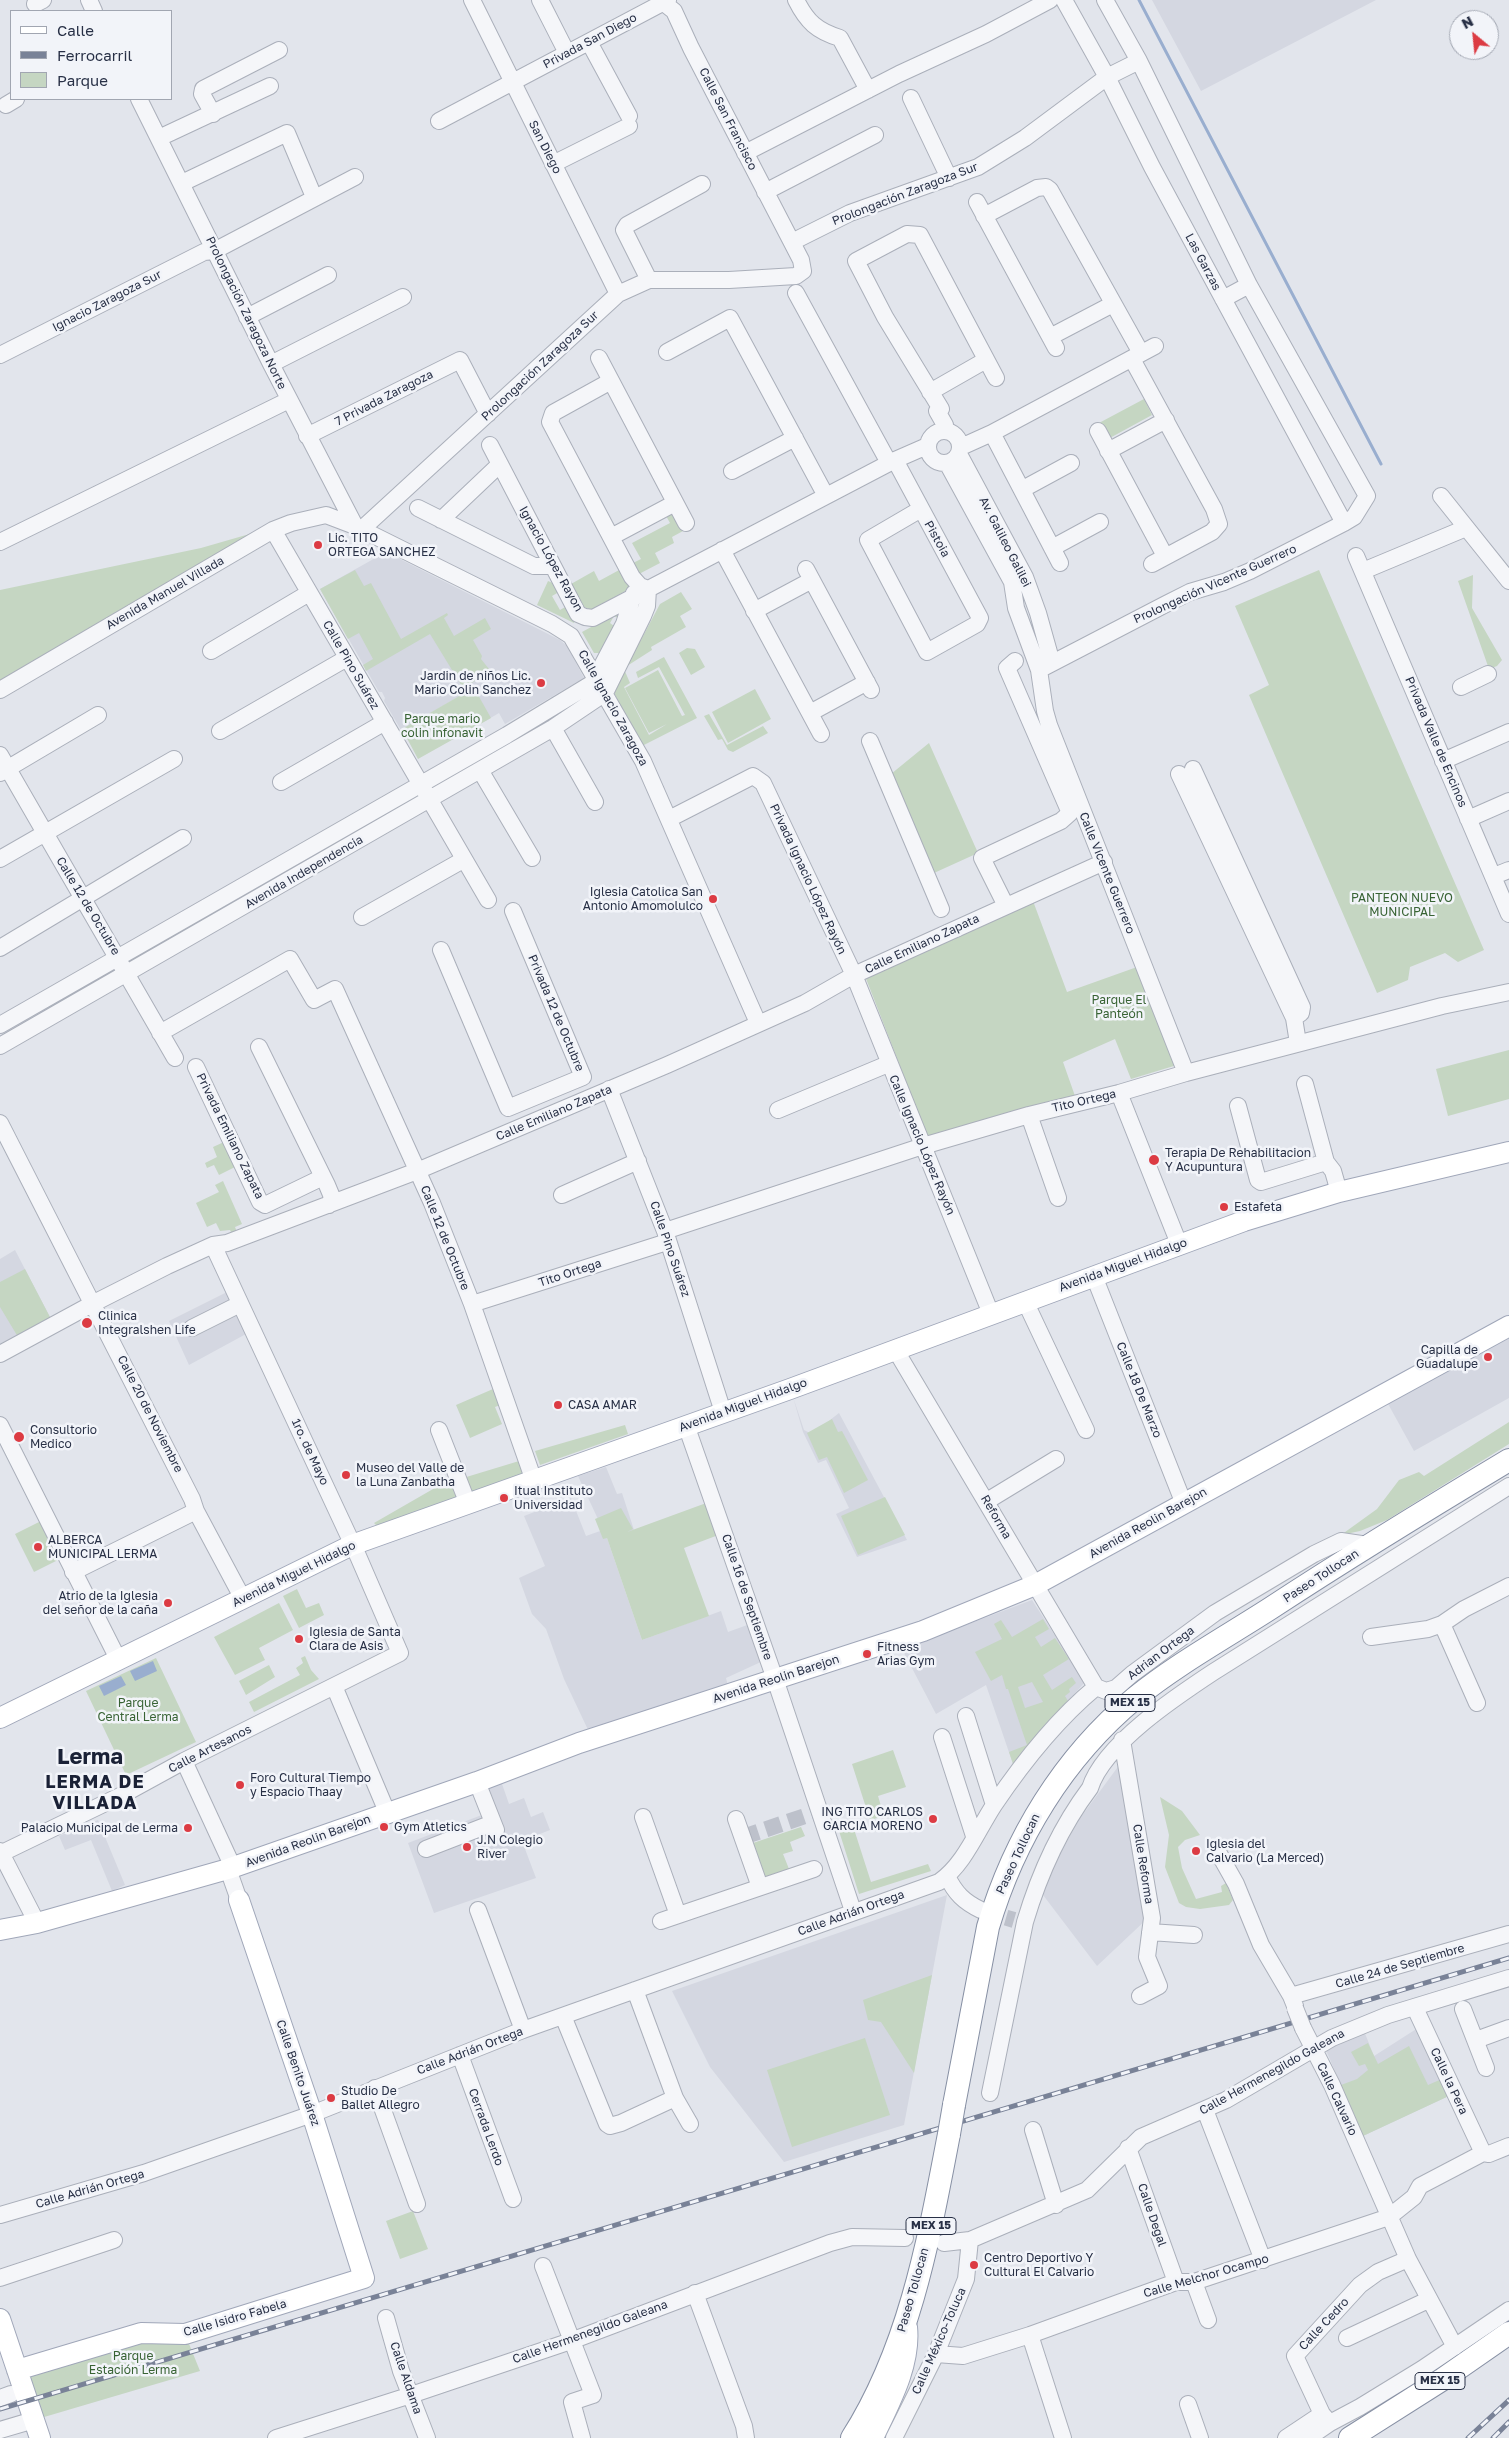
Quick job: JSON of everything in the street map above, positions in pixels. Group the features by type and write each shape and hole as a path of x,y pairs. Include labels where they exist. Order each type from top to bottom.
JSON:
{"highway":[{"name":"Paseo Tollocan","path":"852,2438 887,2373 907,2318 929,2235 988,1928 995,1903 1025,1834 1061,1777 1099,1732 1136,1698 1368,1545 1509,1460"},
{"name":"MEX 15","path":"1358,2434 1443,2379 1509,2332"}],"main road":[{"name":"Avenida Miguel Hidalgo","path":"0,1718 352,1545 724,1412 1244,1221 1339,1192 1509,1152"},
{"name":"Avenida Reolin Barejon","path":"0,1930 37,1923 228,1869 477,1782 579,1743 923,1631 985,1608 1035,1585 1509,1326"},
{"name":"Calle Benito Juárez","path":"239,1900 312,2114 364,2278"},
{"name":"Calle Isidro Fabela","path":"17,2370 141,2333 185,2334 364,2278"},
{"path":"873,2438 901,2373 909,2342 907,2318"},
{"path":"0,2319 37,2429"}],"street":[{"name":"San Diego","path":"472,0 505,65 512,84 618,294"},
{"path":"540,0 567,53"},
{"path":"796,0 802,12 820,31 840,38 868,90"},
{"path":"746,154 868,90 986,34 1050,0"},
{"name":"Las Garzas","path":"1064,0 1107,77 1152,167 1344,523"},
{"path":"1105,0 1140,61 1249,285 1223,299"},
{"name":"Privada San Diego","path":"439,121 512,84 663,1"},
{"name":"Calle San Francisco","path":"663,1 674,11 792,242"},
{"path":"553,164 629,121 588,42"},
{"path":"213,114 202,94 203,89 279,50"},
{"name":"Prolongación Zaragoza Sur","path":"792,242 850,212 978,167 1025,138 1107,77 1140,61"},
{"path":"159,138 270,86"},
{"path":"911,98 949,178"},
{"name":"Prolongación Zaragoza Norte","path":"140,100 307,436 358,527"},
{"path":"182,183 286,133 314,197"},
{"path":"765,192 876,135"},
{"name":"Ignacio Zaragoza Sur","path":"0,355 204,252 214,251 314,197 355,178"},
{"path":"649,280 624,230 627,225 702,184"},
{"path":"1098,431 1158,560 1212,532 1219,524 1214,509 1166,420 1143,353 1113,304 1054,195 1046,187 1036,188 980,209 1053,343 1113,304"},
{"path":"801,260 803,246 813,230"},
{"path":"996,378 920,235 906,234 856,261 885,317 941,409 937,411 945,424 943,430 936,434 927,446 931,458 940,464 992,433 1143,353"},
{"path":"792,242 801,260"},
{"name":"Prolongación Zaragoza Sur","path":"358,527 488,414 618,294 649,280 729,280 796,276 803,271 801,260"},
{"path":"247,317 328,274"},
{"name":"Prolongación Vicente Guerrero","path":"1046,666 1190,592 1224,582 1250,571 1344,523 1354,517 1367,496 1249,285"},
{"name":"Pistoia","path":"796,293 921,510 980,618 977,624 927,652 868,540 921,510"},
{"path":"271,364 403,297"},
{"path":"666,352 730,318 826,496"},
{"path":"599,358 686,524"},
{"name":"7 Privada Zaragoza","path":"307,436 460,360 488,414"},
{"path":"930,392 986,360"},
{"path":"611,381 552,413 550,422 632,577 636,590 632,598 630,627"},
{"path":"0,542 289,400"},
{"path":"1108,450 1166,420"},
{"path":"943,430 951,432 956,436 956,455 1019,579 1016,608 1046,666"},
{"path":"992,433 1023,489 1060,563"},
{"path":"732,471 795,438"},
{"name":"Ignacio López Rayon","path":"490,445 578,614 585,618 593,618 892,461 927,446"},
{"path":"1023,489 1071,463"},
{"path":"441,520 500,464"},
{"path":"1442,496 1509,581"},
{"path":"611,537 674,503"},
{"path":"418,508 534,566 552,566"},
{"name":"Avenida Manuel Villada","path":"0,690 273,530 291,523 326,515 336,518"},
{"name":"Calle Ignacio Zaragoza","path":"336,518 358,527 560,628 571,636 579,646 643,761 758,1023"},
{"path":"1052,548 1100,522"},
{"name":"Privada Valle de Encinos","path":"1466,528 1360,563 1468,819 1502,873 1509,914"},
{"name":"Calle Pino Suárez","path":"273,530 385,722 428,800 488,900"},
{"path":"722,550 822,734"},
{"path":"754,611 809,574 869,686 810,713"},
{"path":"599,684 630,627 647,606 648,589 640,586 632,577"},
{"name":"Av. Galileo Galilei","path":"1019,579 1038,613 1046,666"},
{"path":"211,651 310,593"},
{"path":"1021,619 1038,613"},
{"path":"220,731 347,658"},
{"path":"1006,906 982,858 1061,821 1070,813 1011,665"},
{"name":"Calle Vicente Guerrero","path":"1046,666 1045,710 1049,725 1087,826 1104,862 1186,1073"},
{"path":"1461,687 1488,674"},
{"name":"Avenida Independencia","path":"0,1046 553,728 599,684"},
{"name":"Avenida Independencia","path":"0,1025 419,784 599,684"},
{"path":"3,766 98,715"},
{"path":"281,782 385,722"},
{"path":"553,728 595,802"},
{"path":"1443,761 1509,732"},
{"path":"508,735 516,749"},
{"path":"870,741 941,909"},
{"path":"0,859 174,759"},
{"name":"Calle 12 de Octubre","path":"3,766 45,833 174,1058"},
{"path":"480,770 532,858"},
{"path":"1186,771 1302,1007 1301,1013 1294,1018 1298,1043"},
{"name":"Privada Ignacio López Rayón","path":"669,819 752,776 760,779 854,976"},
{"path":"1468,819 1509,802"},
{"path":"0,948 183,838"},
{"path":"362,917 464,860"},
{"name":"Calle Emiliano Zapata","path":"0,1354 94,1303 213,1245 227,1243 417,1171 554,1113 805,1002 854,976 1104,862"},
{"path":"271,870 282,884"},
{"name":"Privada 12 de Octubre","path":"441,950 508,1108 582,1077 513,911"},
{"name":"Calle 12 de Octubre","path":"160,1033 290,959 314,1000 335,989 417,1171 472,1304 534,1481"},
{"name":"Calle Ignacio López Rayón","path":"854,976 888,1064 991,1314"},
{"name":"Tito Ortega","path":"472,1304 923,1146 1029,1115 1119,1093 1298,1043 1442,1006 1509,992"},
{"path":"259,1047 332,1197 328,1205"},
{"path":"778,1110 888,1064"},
{"name":"Privada Emiliano Zapata","path":"196,1068 260,1202 265,1205 323,1177"},
{"path":"1305,1084 1326,1162 1333,1171 1339,1192"},
{"name":"Calle Pino Suárez","path":"609,1089 666,1237 724,1412"},
{"path":"545,1093 554,1113"},
{"path":"1119,1093 1180,1244"},
{"path":"1238,1106 1258,1180 1261,1182 1326,1162"},
{"path":"1029,1115 1058,1198"},
{"name":"Calle 20 de Noviembre","path":"0,1123 94,1303 192,1499 196,1511 243,1599"},
{"path":"562,1194 638,1161"},
{"name":"1ro. de Mayo","path":"213,1245 399,1650 398,1655 393,1658"},
{"name":"Calle 18 De Marzo","path":"1094,1276 1184,1504"},
{"path":"1025,1301 1086,1430"},
{"path":"192,1328 240,1304"},
{"name":"Reforma","path":"894,1348 987,1501 1096,1688"},
{"path":"0,1425 118,1659"},
{"name":"Calle 16 de Septiembre","path":"686,1425 775,1678 853,1912"},
{"path":"439,1430 468,1504"},
{"path":"987,1501 1056,1459"},
{"path":"990,2093 1019,1921 1031,1900 1058,1840 1090,1788 1092,1779 1122,1740 1189,1688 1509,1486"},
{"path":"73,1572 196,1511"},
{"name":"Adrian Ortega","path":"1096,1688 1106,1692 1116,1688 1215,1613 1314,1554 1342,1540 1368,1545"},
{"path":"1371,1637 1428,1629 1442,1624 1464,1609 1509,1586"},
{"path":"1442,1624 1477,1702"},
{"name":"Calle Artesanos","path":"0,1853 122,1795 184,1761 393,1658"},
{"path":"334,1686 387,1812"},
{"path":"981,1910 961,1898 943,1879 954,1870 994,1805 1033,1751 1056,1724 1096,1688"},
{"path":"966,1716 994,1805"},
{"path":"942,1737 974,1836"},
{"name":"Calle Reforma","path":"1122,1740 1152,1918 1147,1957 1160,1986 1140,1996"},
{"name":"Calle Benito Juárez","path":"184,1761 231,1863 228,1869 239,1900"},
{"path":"426,1849 495,1826 477,1782"},
{"path":"643,1817 678,1915"},
{"path":"736,1819 760,1888"},
{"name":"Calle Calvario","path":"1218,1852 1236,1884 1261,1945 1293,2002 1303,2028 1332,2085 1408,2259 1454,2347"},
{"path":"0,1853 37,1923"},
{"path":"660,1921 814,1869"},
{"name":"Calle Adrián Ortega","path":"0,2215 144,2173 312,2114 523,2030 943,1879"},
{"path":"478,1910 523,2030"},
{"path":"1150,1932 1194,1935"},
{"name":"Calle 24 de Septiembre","path":"1293,2002 1509,1934"},
{"name":"Calle Hermenegildo Galeana","path":"944,2243 970,2240 1056,2205 1087,2190 1141,2137 1205,2110 1314,2050 1332,2038 1369,2021 1509,1978"},
{"path":"635,1990 675,2098 690,2124"},
{"name":"Calle la Pera","path":"1415,2008 1483,2153"},
{"path":"1463,2009 1486,2068"},
{"path":"564,2016 607,2124 610,2126 621,2123 675,2098"},
{"path":"1476,2040 1509,2028"},
{"name":"Cerrada Lerdo","path":"460,2054 513,2200"},
{"path":"375,2088 417,2204"},
{"path":"1205,2110 1263,2260"},
{"path":"1033,2130 1056,2205"},
{"path":"1389,2217 1414,2196 1420,2186 1483,2153 1489,2154 1509,2146"},
{"name":"Calle Degal","path":"1128,2148 1176,2282"},
{"name":"Calle Melchor Ocampo","path":"936,2354 963,2356 1030,2335 1176,2282 1194,2282 1389,2217"},
{"name":"Calle Hermenegildo Galeana","path":"276,2438 571,2341 695,2292 830,2243 852,2237 905,2238"},
{"path":"0,2278 114,2240"},
{"name":"Calle México-Toluca","path":"894,2438 936,2354 966,2279 970,2240"},
{"name":"Calle Cedro","path":"1326,2418 1295,2356 1360,2285 1378,2272 1408,2259"},
{"path":"543,2266 592,2395 572,2402 582,2438"},
{"path":"1194,2282 1208,2320"},
{"path":"695,2292 744,2426 746,2438"},
{"path":"1347,2338 1428,2300"},
{"path":"1286,2438 1326,2418 1360,2407 1509,2310"},
{"name":"Calle Aldama","path":"386,2318 427,2438"},
{"path":"1030,2335 1063,2438"},
{"path":"1188,2404 1200,2438"},
{"path":"1308,2438 1326,2418"},
{"path":"0,2430 37,2429"}],"shaded area":[{"path":"1152,0 1376,0 1201,91"},
{"path":"386,552 560,640 567,646 584,678 505,724 499,713 482,723 465,693 401,730 384,701 385,698 382,692 379,692 320,589"},
{"path":"15,1250 51,1319 0,1347 0,1259"},
{"path":"227,1292 246,1334 189,1365 169,1321"},
{"path":"1509,1337 1509,1398 1414,1451 1387,1402"},
{"path":"793,1397 804,1430 812,1434 839,1413 907,1540 857,1557 836,1514 849,1508 826,1460 818,1463 803,1432"},
{"path":"606,1467 617,1494 622,1493 634,1530 607,1538 642,1640 721,1611 728,1632 750,1624 763,1661 726,1678 728,1686 590,1734 564,1679 546,1629 532,1614 519,1578 545,1566 524,1516 571,1498 586,1536 603,1530 578,1476"},
{"path":"1032,1600 1085,1682 1013,1764 986,1685 936,1714 902,1649"},
{"path":"1120,1764 1149,1917 1097,1966 1040,1891 1078,1821"},
{"name":"J.N Colegio River","path":"501,1781 509,1804 524,1798 531,1817 543,1812 550,1830 522,1841 536,1878 434,1913 408,1843 495,1810 488,1787"},
{"path":"98,1820 125,1885 112,1891 91,1840 65,1850 59,1836"},
{"path":"947,1895 904,2125 784,2162 710,2067 672,1991"},
{"path":"1421,2026 1451,2095 1363,2136 1325,2048 1364,2031 1374,2056"}],"green space":[{"path":"1144,399 1152,415 1108,439 1099,423"},
{"path":"672,511 683,531 672,537 674,543 655,553 660,563 639,574 633,563 641,559 632,543 670,523 665,514"},
{"path":"253,533 0,685 0,590 201,548"},
{"path":"621,569 631,588 591,610 582,606 571,584 594,571 599,581"},
{"path":"355,570 364,586 371,583 401,639 447,613 448,615 444,618 454,636 485,618 491,629 473,640 482,656 481,659 489,669 473,678 475,681 463,688 430,634 366,671 363,665 373,659 359,633 348,639 320,589"},
{"name":"PANTEON NUEVO MUNICIPAL","path":"1319,570 1484,950 1458,962 1445,953 1410,967 1408,980 1377,993 1249,695 1269,685 1235,606"},
{"path":"1473,575 1472,608 1502,660 1497,666 1489,669 1458,581"},
{"path":"548,581 555,584 559,592 552,596 560,610 567,606 575,619 574,623 537,605"},
{"path":"681,592 692,609 680,616 686,627 651,647 652,650 627,666 660,604"},
{"path":"617,613 618,618 614,616 610,623 614,626 599,653 594,653 582,632"},
{"path":"687,648 695,649 705,667 691,675 679,653"},
{"path":"664,657 697,718 642,746 613,691 624,669 630,683 624,687 649,735 667,724 649,733 625,688 658,670 682,716 685,715 659,667 638,678 636,672"},
{"name":"Parque mario colin infonavit","path":"470,686 473,686 491,718 418,759 402,729 461,695 465,693 467,695"},
{"path":"755,689 771,719 728,743 712,712"},
{"path":"709,714 727,745 763,726 768,733 733,752 728,750 722,739 718,740 704,716"},
{"path":"929,743 978,853 934,873 891,774"},
{"name":"Parque El Panteón","path":"1033,901 1067,992 1137,967 1177,1065 1131,1079 1115,1039 1063,1062 1075,1096 928,1138 865,976"},
{"path":"1509,1050 1509,1099 1448,1116 1436,1069"},
{"path":"224,1142 235,1167 219,1175 214,1165 207,1168 205,1163 217,1157 213,1147"},
{"path":"223,1181 242,1224 235,1227 237,1232 232,1234 230,1230 220,1231 216,1223 207,1227 196,1203 219,1192 215,1185"},
{"path":"25,1269 51,1319 18,1337 0,1307 0,1282"},
{"path":"493,1389 500,1405 495,1407 502,1424 470,1438 456,1405"},
{"path":"832,1419 838,1432 842,1431 868,1480 844,1493 827,1457 819,1460 807,1433"},
{"path":"1509,1422 1509,1444 1387,1520 1360,1531 1341,1535 1377,1509 1399,1480 1419,1472 1424,1476"},
{"path":"625,1425 628,1434 540,1465 535,1451"},
{"path":"529,1458 536,1475 379,1528 374,1523 440,1485"},
{"path":"885,1497 905,1535 858,1555 841,1516"},
{"path":"709,1502 721,1534 684,1548 709,1616 642,1640 607,1538 603,1539 595,1519 621,1508 633,1529 627,1532"},
{"name":"ALBERCA MUNICIPAL LERMA","path":"41,1521 60,1559 34,1572 15,1534"},
{"path":"297,1589 306,1608 319,1603 324,1615 299,1628 283,1596"},
{"path":"279,1603 293,1630 259,1648 265,1660 235,1675 214,1637"},
{"path":"1043,1619 1049,1629 1035,1637 1041,1647 1055,1638 1069,1659 1043,1675 1052,1690 1072,1677 1076,1683 1065,1696 1068,1701 1013,1764 1009,1752 1027,1745 1008,1689 1006,1689 1002,1675 991,1681 975,1652 1002,1639 994,1624 1001,1620 1012,1637","holes":["1032,1682 1043,1702 1025,1708 1018,1687"]},
{"path":"305,1656 311,1670 319,1679 254,1712 249,1702 300,1675 296,1668 303,1663 301,1658"},
{"name":"Parque Central Lerma","path":"156,1658 196,1742 126,1775 86,1691"},
{"path":"269,1665 275,1677 246,1695 239,1681"},
{"path":"893,1750 906,1787 878,1796 884,1816 870,1820 852,1764"},
{"path":"1160,1797 1182,1811 1200,1835 1185,1840 1178,1847 1182,1868 1196,1899 1222,1892 1221,1886 1226,1883 1233,1900 1229,1905 1200,1909 1186,1907 1179,1903 1165,1867 1169,1835"},
{"path":"853,1826 871,1882 928,1864 931,1871 859,1894 839,1831"},
{"path":"801,1827 805,1836 790,1842 793,1851 783,1854 789,1869 765,1877 753,1843"},
{"path":"932,1975 914,2073 881,2022 868,2020 863,2000"},
{"path":"865,2038 890,2115 792,2147 767,2070"},
{"path":"1368,2043 1378,2064 1409,2046 1428,2085 1444,2078 1451,2095 1363,2136 1341,2085 1357,2079 1368,2070 1365,2064 1359,2066 1351,2052"},
{"path":"413,2211 428,2249 400,2259 386,2221"},
{"name":"Parque Estación Lerma","path":"185,2334 200,2371 34,2420 17,2370"}],"water":[{"path":"153,1661 157,1671 135,1681 130,1671"},
{"path":"121,1676 126,1685 104,1696 99,1686"}],"waterway":[{"path":"1139,0 1381,464"}],"tunnel":[{"path":"743,1837 820,1811"},
{"path":"983,1911 1014,1920"}],"railway":[{"path":"0,2409 1509,1958"},
{"path":"1468,2438 1509,2400"},
{"path":"1493,2438 1509,2422"}],"place":[{"name":"Lic. TITO ORTEGA SANCHEZ","path":"318,545"},
{"name":"Jardin de niños Lic. Mario Colin Sanchez","path":"541,683"},
{"name":"Iglesia Catolica San Antonio Amomolulco","path":"713,899"},
{"name":"Terapia De Rehabilitacion Y Acupuntura","path":"1154,1160"},
{"name":"Estafeta","path":"1224,1207"},
{"name":"Clinica Integralshen Life","path":"87,1323"},
{"name":"Capilla de Guadalupe","path":"1488,1357"},
{"name":"CASA AMAR","path":"558,1405"},
{"name":"Consultorio Medico","path":"19,1437"},
{"name":"Museo del Valle de la Luna Zanbatha","path":"346,1475"},
{"name":"Itual Instituto Universidad","path":"504,1498"},
{"name":"ALBERCA MUNICIPAL LERMA","path":"38,1547"},
{"name":"Atrio de la Iglesia del señor de la caña","path":"168,1603"},
{"name":"Iglesia de Santa Clara de Asis","path":"299,1639"},
{"name":"Fitness Arias Gym","path":"867,1654"},
{"name":"Foro Cultural Tiempo y Espacio Thaay","path":"240,1785"},
{"name":"ING TITO CARLOS GARCIA MORENO","path":"933,1819"},
{"name":"Gym Atletics","path":"384,1827"},
{"name":"Palacio Municipal de Lerma","path":"188,1828"},
{"name":"J.N Colegio River","path":"467,1847"},
{"name":"Iglesia del Calvario (La Merced)","path":"1196,1851"},
{"name":"Studio De Ballet Allegro","path":"331,2098"},
{"name":"Centro Deportivo Y Cultural El Calvario","path":"974,2265"}],"district":[{"name":"Lerma","path":"90,1757"},
{"name":"LERMA DE VILLADA","path":"95,1792"}]}
